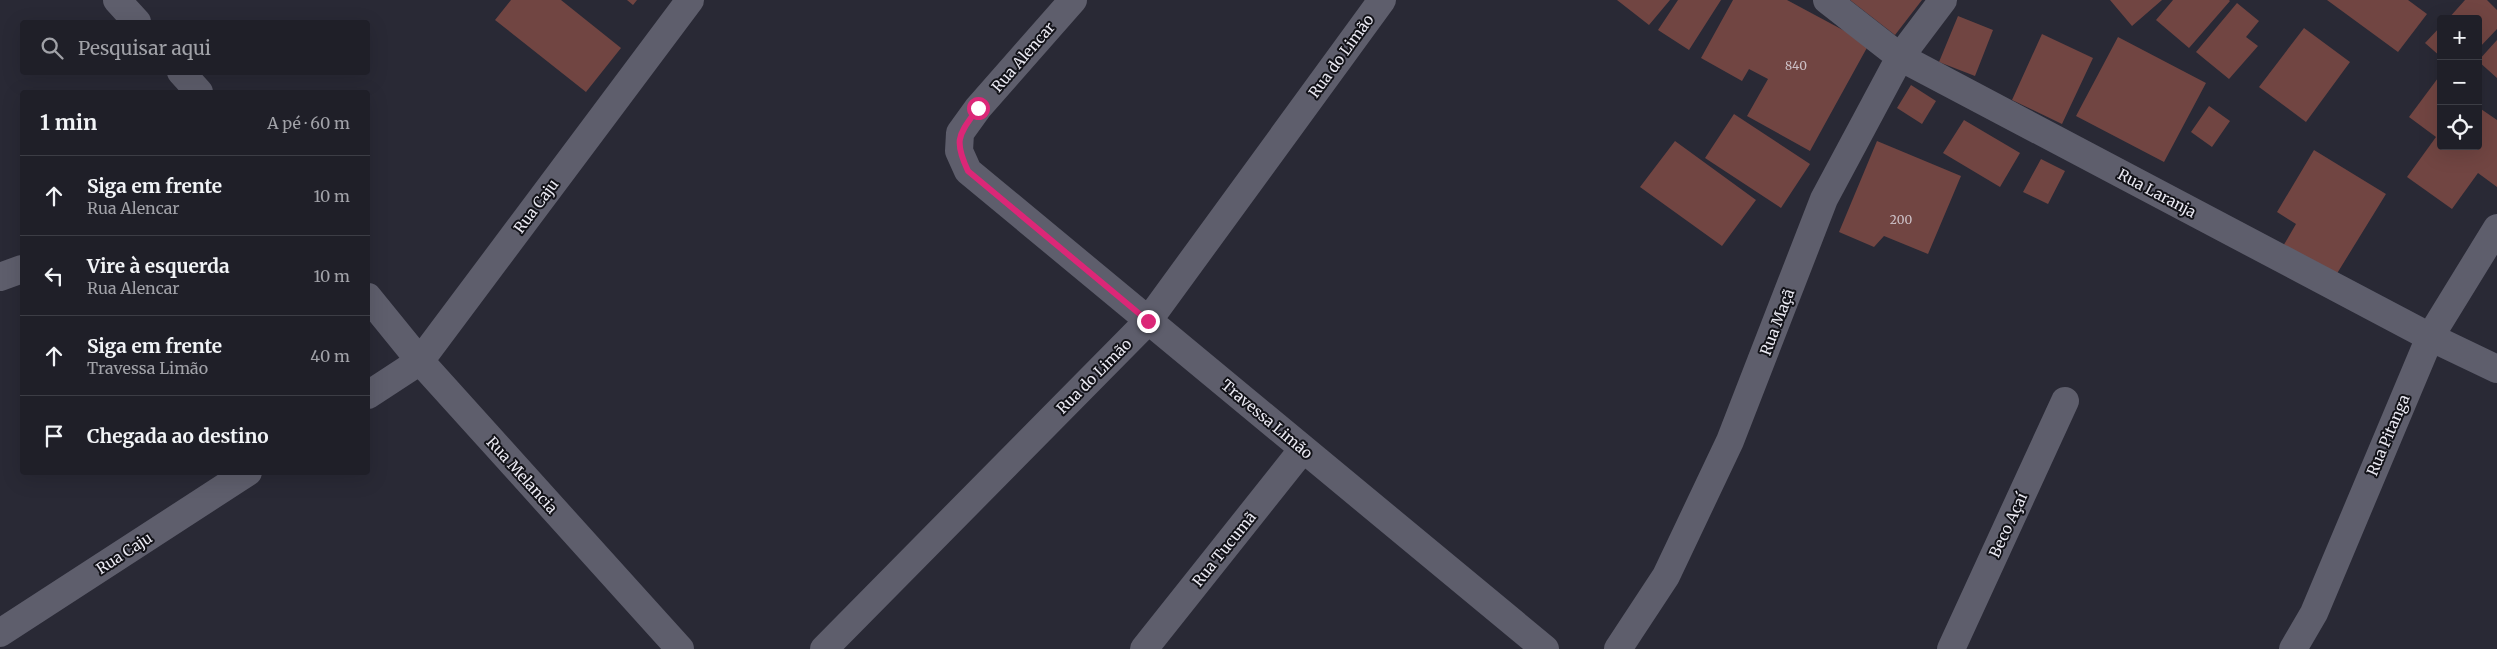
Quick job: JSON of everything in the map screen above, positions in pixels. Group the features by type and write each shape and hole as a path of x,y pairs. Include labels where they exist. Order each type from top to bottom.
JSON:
{"street":[{"path":"117,0 135,20"},
{"name":"Rua Caju","path":"370,394 420,361 690,0"},
{"name":"Rua Alencar","path":"989,188 968,171 959,151 960,133 978,108 1073,0"},
{"name":"Rua do Limão","path":"824,649 1148,321 1382,0"},
{"name":"Rua Laranja","path":"1826,0 1900,57 2430,336 2497,369"},
{"name":"Rua Maçã","path":"1618,649 1666,576 1730,441 1824,199 1900,57 1943,0"},
{"path":"184,75 197,90"},
{"name":"Travessa Limão","path":"989,188 1545,649"},
{"name":"Rua Pitanga","path":"2293,649 2314,613 2430,336 2497,228"},
{"path":"0,277 20,270"},
{"name":"Rua Melancia","path":"370,299 420,361 677,648"},
{"name":"Beco Açaí","path":"1951,649 2065,401"},
{"name":"Rua Tucumã","path":"1144,649 1304,449"},
{"name":"Rua Caju","path":"0,633 243,475"}],"building":[{"path":"511,0 561,0 621,48 586,92 495,20"},
{"path":"627,0 637,0 633,5"},
{"path":"1617,0 1670,0 1649,25"},
{"path":"1678,0 1721,0 1689,50 1658,30"},
{"path":"1733,0 1787,0 1869,44 1810,151 1747,116 1768,79 1749,69 1742,81 1701,58"},
{"path":"1850,0 1922,0 1895,35"},
{"path":"2110,0 2162,0 2132,26"},
{"path":"2173,0 2230,1 2189,48 2156,20"},
{"path":"2327,0 2408,0 2427,14 2398,52"},
{"path":"2465,0 2487,0 2497,10 2497,29 2482,45 2482,15 2452,15"},
{"path":"2237,3 2259,21 2246,37 2258,46 2229,79 2196,52"},
{"path":"1958,16 1993,30 1975,76 1939,62"},
{"path":"2304,28 2350,62 2306,122 2259,87"},
{"path":"2437,30 2437,54 2425,43"},
{"path":"2042,34 2093,58 2062,124 2012,100"},
{"path":"2118,37 2206,83 2164,162 2076,116"},
{"path":"2497,40 2497,78 2482,65 2482,57"},
{"path":"2437,79 2437,150 2482,150 2482,110 2497,120 2497,187 2478,173 2452,209 2407,177 2436,137 2409,117"},
{"path":"1911,85 1936,101 1922,124 1897,108"},
{"path":"2209,106 2230,121 2212,147 2191,132"},
{"path":"1734,114 1810,164 1781,208 1705,158"},
{"path":"1964,120 2020,153 2000,187 1943,153"},
{"path":"1675,141 1756,200 1722,246 1640,187"},
{"path":"1877,141 1961,176 1928,254 1884,236 1874,247 1839,232"},
{"path":"2314,150 2386,194 2333,280 2282,248 2296,224 2277,212"},
{"path":"2041,159 2065,171 2048,204 2023,192"}],"route":[{"path":"978,108 960,133 959,151 968,171 1148,321"}]}
